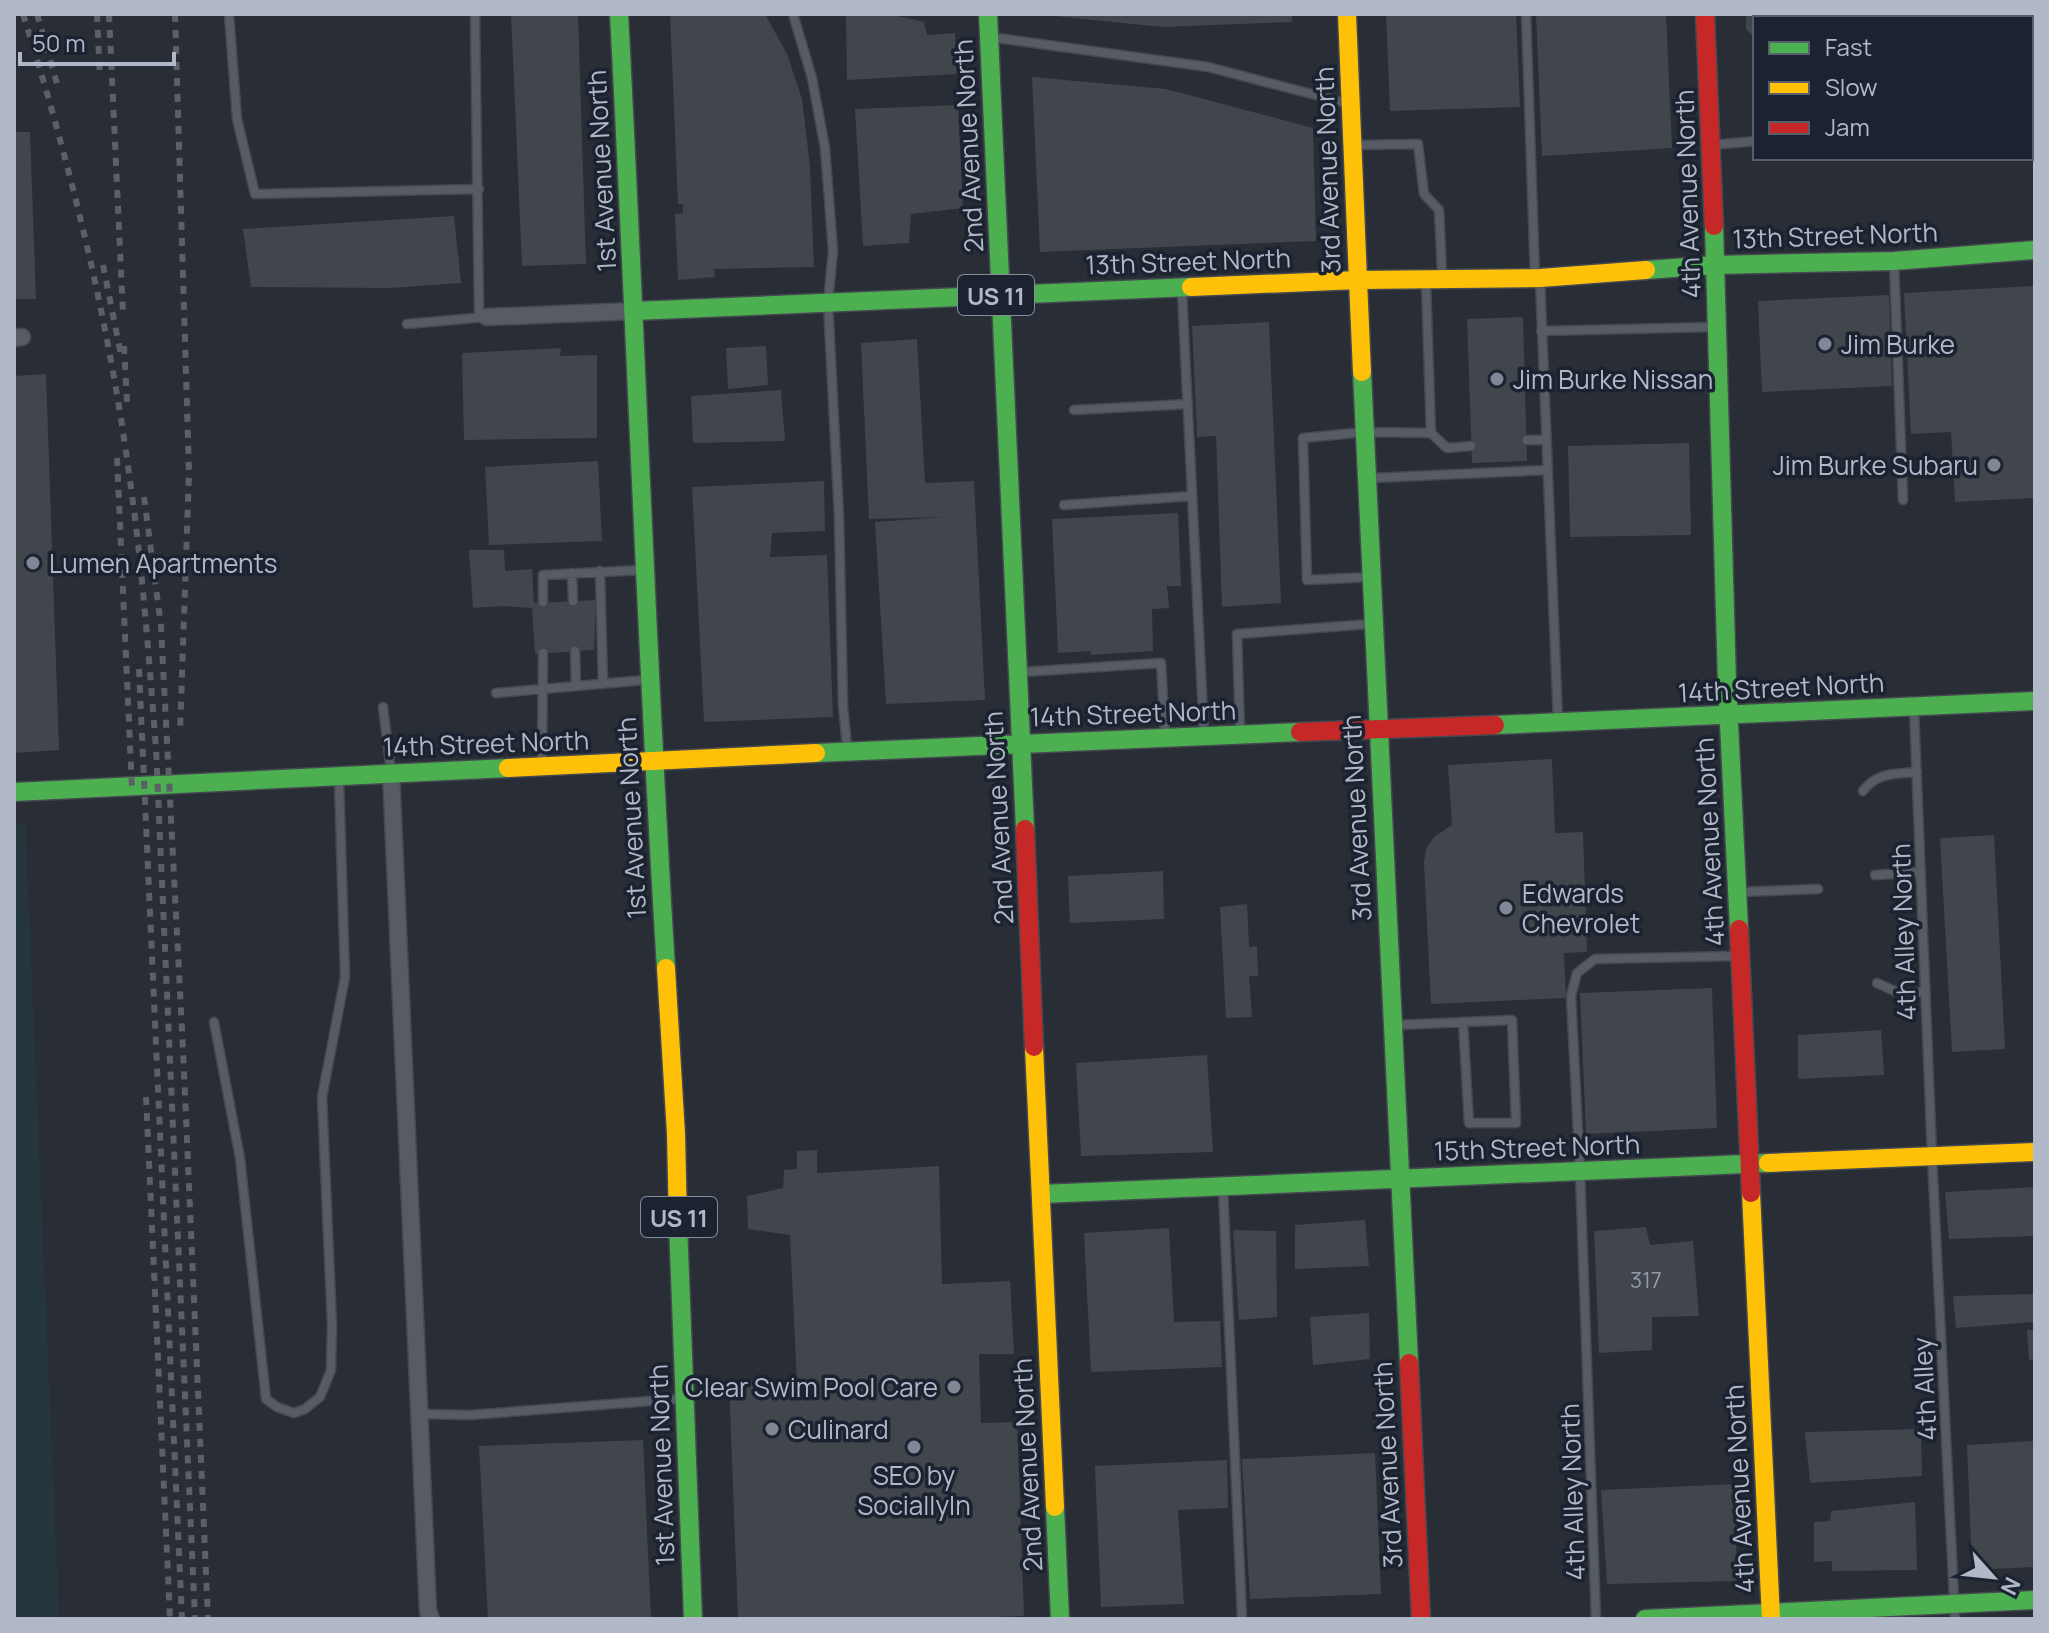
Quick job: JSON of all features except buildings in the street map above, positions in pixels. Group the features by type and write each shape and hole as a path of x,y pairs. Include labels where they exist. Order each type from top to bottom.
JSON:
{"street":[{"name":"1st Avenue North","path":"619,14 653,762 676,1134 693,1619"},
{"name":"2nd Avenue North","path":"988,14 1060,1619"},
{"name":"3rd Avenue North","path":"1347,14 1377,730 1421,1619"},
{"name":"4th Avenue North","path":"1705,14 1729,716 1771,1616"},
{"name":"13th Street North","path":"487,317 1358,280 1537,278 1715,265 1894,261 2035,250"},
{"name":"14th Street North","path":"14,792 1021,743 2035,701"},
{"path":"391,772 428,1611 431,1619"},
{"name":"15th Street North","path":"1041,1194 2035,1152"},
{"path":"1645,1619 1955,1612 2035,1600"}],"lane":[{"path":"229,14 237,119 255,194 479,189"},
{"path":"475,14 479,311 487,317"},
{"path":"793,14 812,78 825,148 833,251 828,303 839,516 843,705 848,752"},
{"path":"1526,14 1558,723"},
{"path":"989,37 1208,67 1351,104"},
{"path":"1711,145 1753,141"},
{"path":"1353,145 1418,144 1424,194 1439,210 1434,279 1431,433"},
{"path":"1894,261 1903,500"},
{"path":"1182,287 1204,737"},
{"path":"407,324 487,317"},
{"path":"1541,331 1718,327"},
{"path":"1074,410 1188,404"},
{"path":"1371,577 1307,580 1303,438 1365,432 1431,433 1447,448 1471,446"},
{"path":"1527,440 1546,440"},
{"path":"1366,478 1547,470"},
{"path":"1064,505 1192,496"},
{"path":"543,602 543,575 646,569"},
{"path":"600,571 603,684"},
{"path":"572,573 573,601"},
{"path":"1240,735 1237,634 1373,624"},
{"path":"575,651 576,686"},
{"path":"542,766 543,653"},
{"path":"1018,672 1161,663 1165,738"},
{"path":"496,693 650,679"},
{"name":"4th Alley North","path":"1914,706 1932,1156"},
{"path":"383,707 391,772"},
{"path":"1863,791 1871,780 1883,775 1917,772"},
{"path":"214,1022 240,1158 266,1399 294,1413 320,1397 331,1370 332,1324 322,1097 345,977 339,775"},
{"path":"1875,875 1921,872"},
{"path":"1737,892 1818,889"},
{"name":"4th Alley North","path":"1596,1619 1571,996 1577,973 1595,959 1741,956"},
{"path":"1877,983 1899,993 1925,992"},
{"path":"1391,1025 1463,1022 1512,1020 1516,1123 1469,1123 1463,1022"},
{"name":"4th Alley","path":"1932,1156 1955,1612"},
{"path":"1223,1187 1242,1619"},
{"path":"419,1414 470,1415 683,1398"}],"shaded area":[{"path":"25,823 59,1619 14,1619 14,824"}],"railway":[{"path":"23,14 58,131 101,308 122,427 139,553 156,748 195,1619"},
{"path":"37,14 58,87"},
{"path":"97,14 100,78"},
{"path":"109,14 123,314"},
{"path":"175,14 189,472 180,733"},
{"path":"103,265 121,355"},
{"path":"124,346 127,402"},
{"path":"117,458 132,789"},
{"path":"144,497 161,626 208,1619"},
{"path":"139,669 182,1619"},
{"path":"146,1097 170,1619"}],"traffic: fast":[{"path":"619,14 666,968"},
{"path":"988,14 1025,829"},
{"path":"1714,226 1727,682 1739,929"},
{"path":"1646,270 1715,265 1894,261 2035,250"},
{"path":"634,311 1191,287"},
{"path":"1362,372 1409,1363"},
{"path":"1495,725 2035,701"},
{"path":"816,753 1300,732"},
{"path":"14,792 508,768"},
{"path":"1041,1194 1768,1163"},
{"path":"678,1223 693,1619"},
{"path":"1055,1507 1060,1619"},
{"path":"1645,1619 2035,1600"}],"traffic: slow":[{"path":"1191,287 1358,280 1347,14"},
{"path":"1362,372 1358,280 1540,278 1646,270"},
{"path":"508,768 816,753"},
{"path":"666,968 678,1223"},
{"path":"1034,1047 1055,1507"},
{"path":"1768,1163 2035,1152"},
{"path":"1751,1193 1771,1619"}],"traffic: jam":[{"path":"1705,14 1714,226"},
{"path":"1300,732 1495,725"},
{"path":"1025,829 1034,1047"},
{"path":"1739,929 1751,1193"},
{"path":"1409,1363 1421,1619"}],"place":[{"name":"Jim Burke","path":"1825,344"},
{"name":"Jim Burke Nissan","path":"1497,379"},
{"name":"Jim Burke Subaru","path":"1994,465"},
{"name":"Lumen Apartments","path":"33,563"},
{"name":"Edwards Chevrolet","path":"1506,908"},
{"name":"Clear Swim Pool Care","path":"954,1387"},
{"name":"Culinard","path":"772,1429"},
{"name":"SEO by SociallyIn","path":"914,1447"}]}
